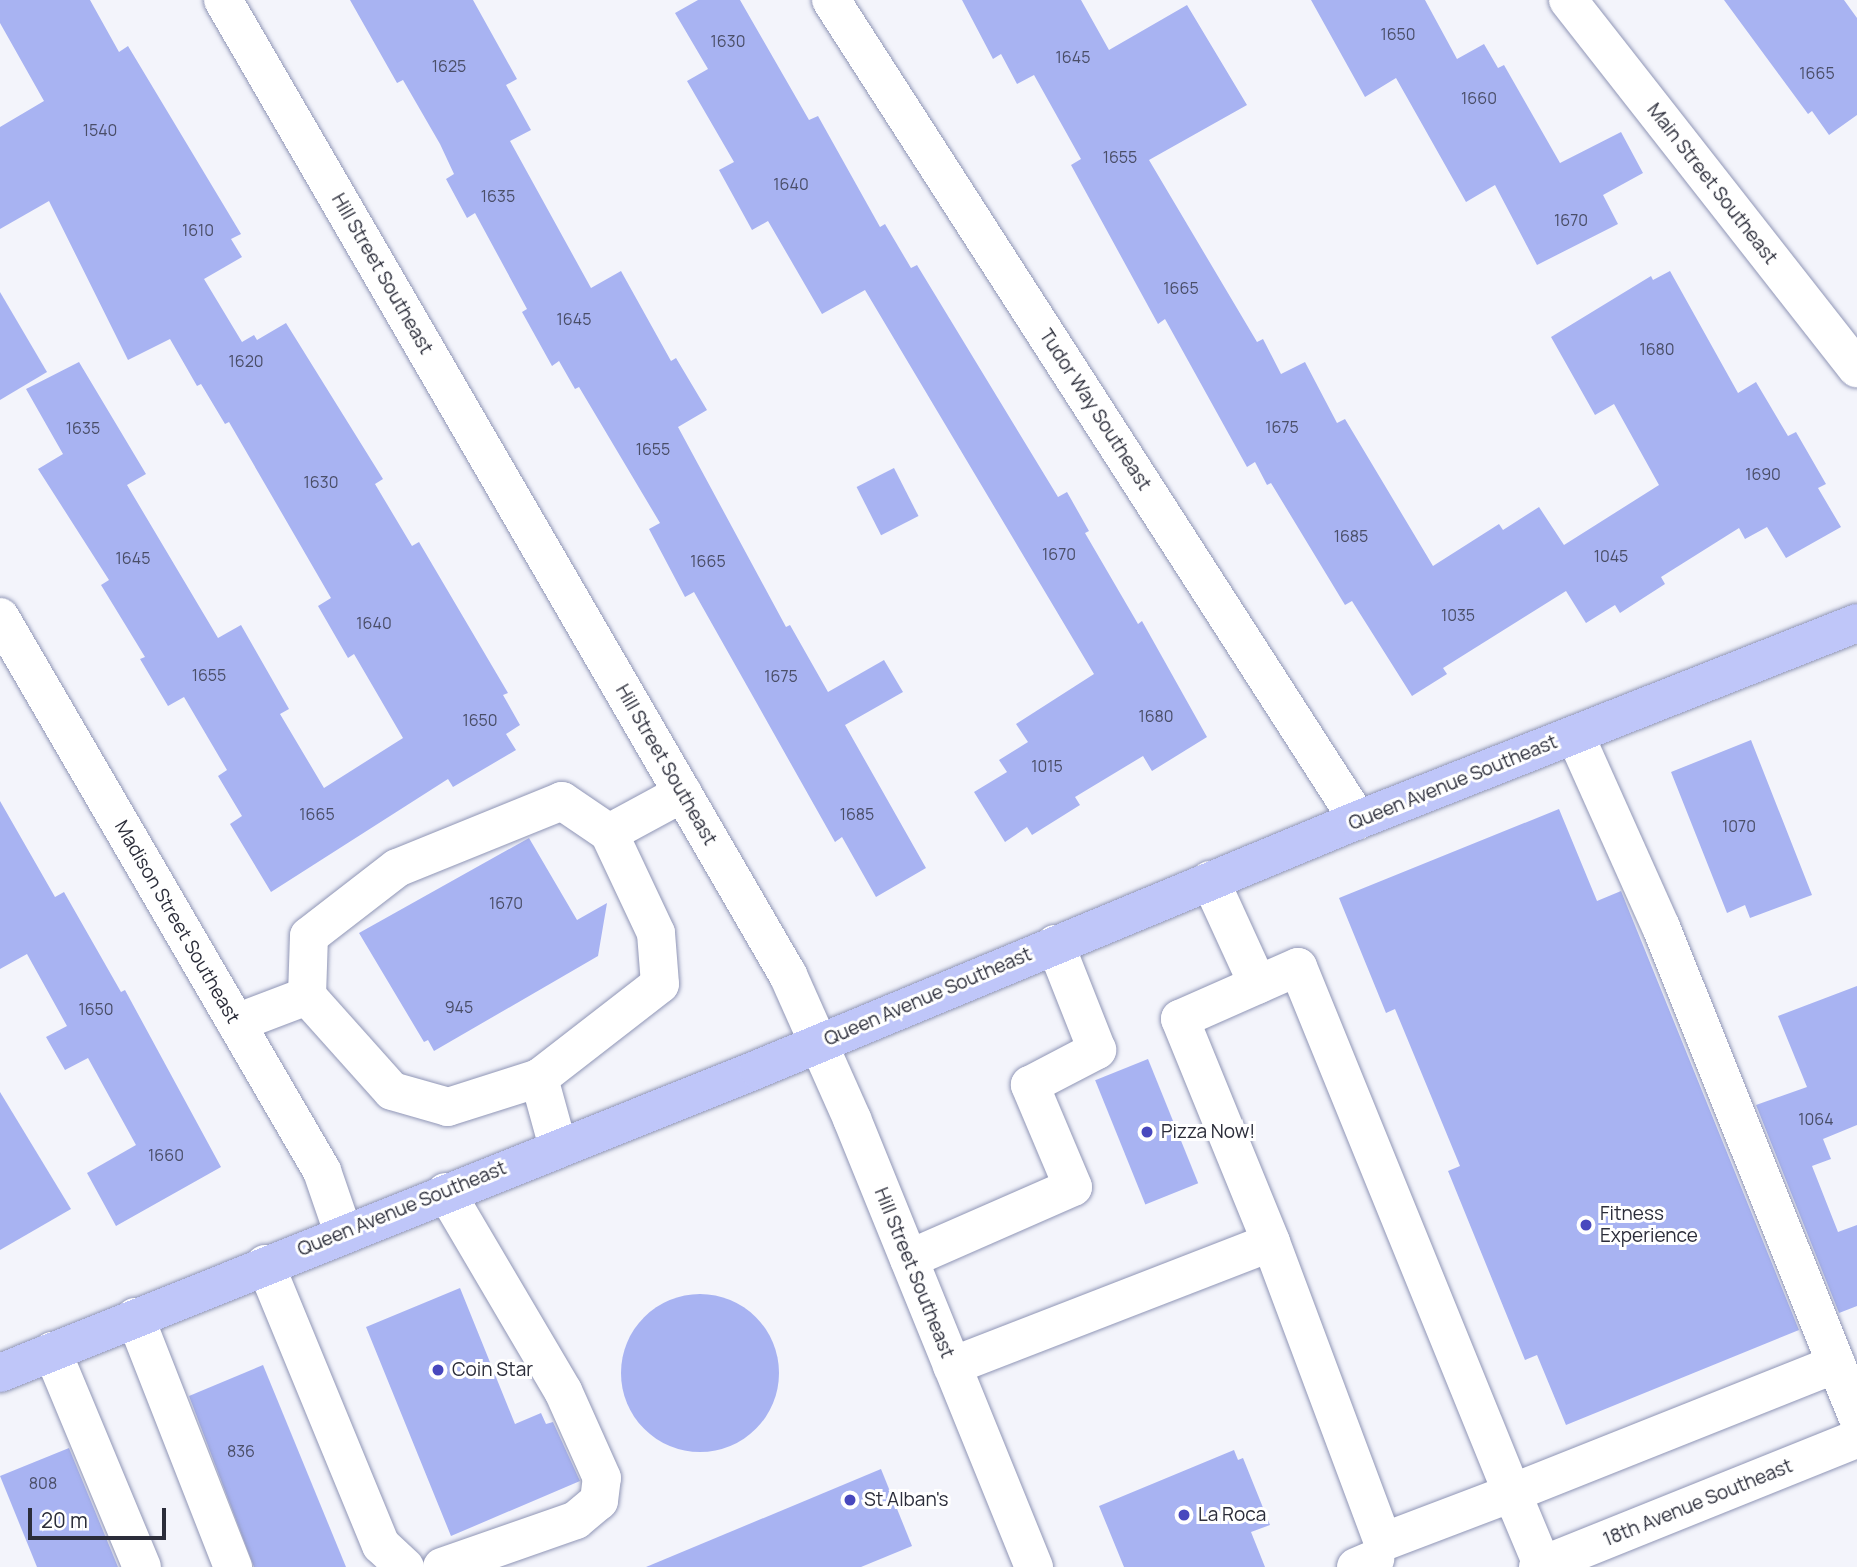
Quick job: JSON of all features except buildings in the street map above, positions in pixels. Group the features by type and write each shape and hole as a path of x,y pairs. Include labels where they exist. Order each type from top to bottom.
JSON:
{"main road":[{"name":"Queen Avenue Southeast","path":"0,1373 343,1232 820,1043 1358,820 1857,623"}],"street":[{"name":"Hill Street Southeast","path":"223,0 788,975 820,1043 1034,1567"},
{"name":"Tudor Way Southeast","path":"831,0 1358,820"},
{"name":"Main Street Southeast","path":"1568,0 1857,368"},
{"name":"Madison Street Southeast","path":"0,617 322,1171 343,1232"},
{"path":"1574,734 1661,927 1857,1416"},
{"path":"609,833 683,793"},
{"path":"562,801 609,833 656,933 660,984 539,1078 448,1107 392,1091 307,996 309,936 397,868 562,801"},
{"path":"1210,880 1258,985"},
{"path":"909,1259 1073,1187 1030,1085 1097,1050 1055,944"},
{"path":"1541,1566 1512,1493 1297,967 1180,1019 1270,1242 1373,1559 1512,1493 1836,1364"},
{"path":"236,1023 307,996"},
{"path":"539,1078 558,1147"},
{"path":"442,1567 576,1520 599,1501 602,1478 563,1391 446,1192"},
{"path":"952,1366 1270,1242"},
{"path":"265,1264 381,1545 405,1567"},
{"path":"135,1317 233,1567"},
{"path":"52,1351 142,1567"},
{"name":"18th Avenue Southeast","path":"1541,1566 1857,1439"}],"place":[{"name":"Pizza Now!","path":"1147,1132"},
{"name":"Fitness Experience","path":"1586,1225"},
{"name":"Coin Star","path":"438,1370"},
{"name":"St Alban's","path":"850,1500"},
{"name":"La Roca","path":"1184,1515"}]}
